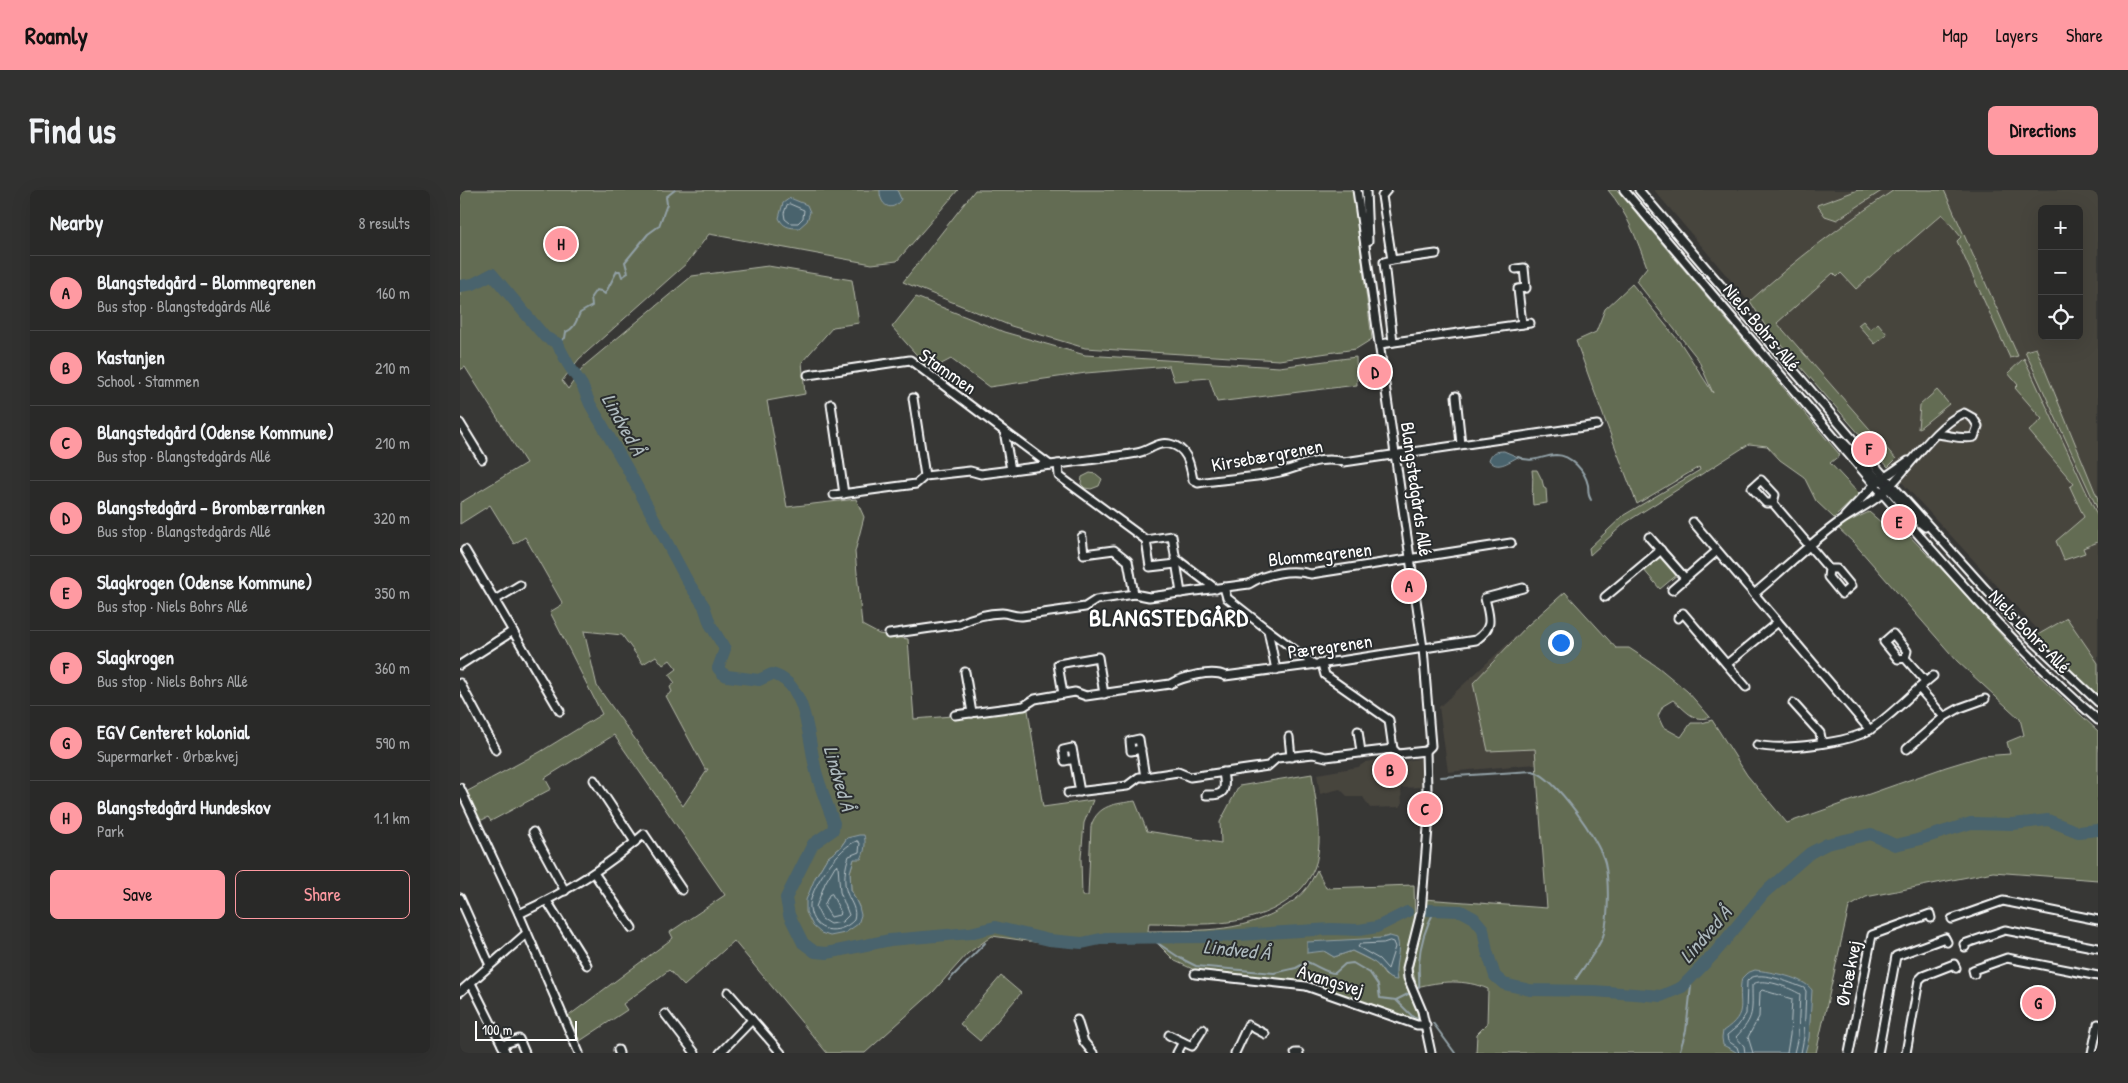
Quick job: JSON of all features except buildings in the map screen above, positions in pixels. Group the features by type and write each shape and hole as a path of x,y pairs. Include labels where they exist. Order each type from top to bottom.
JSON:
{"street":[{"name":"Blangstedgårds Allé","path":"1357,190 1423,648 1431,746 1426,751 1428,828 1421,912 1406,968 1426,1025"},
{"name":"Blangstedgårds Allé","path":"1366,190 1368,261"},
{"path":"1387,190 1382,196 1392,260"},
{"name":"Niels Bohrs Allé","path":"1624,190 1824,425 1942,541 2026,634 2098,702"},
{"name":"Niels Bohrs Allé","path":"1639,190 1988,614 2036,663 2098,720"},
{"path":"1393,342 1384,262 1436,254"},
{"path":"1516,269 1524,268 1526,288 1518,289 1522,324"},
{"path":"1380,344 1530,323"},
{"name":"Stammen","path":"808,375 910,360 1004,431 1054,464 1059,476 1146,540"},
{"path":"1456,396 1461,444"},
{"path":"913,398 925,476"},
{"path":"831,404 844,494"},
{"path":"1754,594 1842,520 1887,489 1919,452 1937,434 1957,416 1964,413 1973,418 1978,426 1974,437 1964,440 1952,435 1937,434"},
{"path":"460,423 482,459"},
{"name":"Kirsebærgrenen","path":"834,495 916,484 925,476 970,471 981,474 1011,470 1141,452 1151,446 1168,443 1188,457 1193,480 1198,483 1281,472 1300,464 1334,459 1344,462 1597,426"},
{"path":"1004,431 1011,470"},
{"path":"1842,520 1880,481 1919,452"},
{"path":"1773,503 1829,569"},
{"path":"1693,522 1870,730"},
{"path":"1181,593 1176,561 1172,536 1146,540 1150,567 1176,561 1220,588 1227,598 1268,630 1318,664 1324,675 1389,720 1393,749 1398,754 1426,751"},
{"path":"1649,536 1685,578"},
{"path":"1082,537 1084,554 1114,550 1128,561 1134,594"},
{"name":"Blommegrenen","path":"889,634 959,624 969,619 1003,613 1016,617 1085,607 1096,600 1134,594 1149,598 1249,584 1261,576 1299,571 1311,574 1511,543"},
{"path":"465,550 560,711"},
{"path":"1605,598 1661,550"},
{"path":"1672,590 1717,551"},
{"path":"495,600 520,585"},
{"name":"Pæregrenen","path":"955,715 1024,706 1035,699 1075,692 1086,696 1104,694 1170,684 1180,678 1219,672 1225,676 1276,670 1476,640 1489,628 1490,620 1485,598 1524,588"},
{"path":"1678,618 1683,613 1746,687"},
{"path":"1727,664 1778,622"},
{"path":"1268,630 1276,670"},
{"path":"460,665 513,631"},
{"path":"1063,694 1058,664 1098,657 1104,694"},
{"path":"1905,658 1926,682"},
{"path":"965,672 972,713"},
{"path":"1757,746 1766,748 1822,743 1857,736 1870,730 1933,676"},
{"path":"460,683 496,750"},
{"path":"1919,688 1944,717"},
{"path":"1908,749 1920,743 1944,717 1960,708 1985,699"},
{"path":"1794,703 1820,734 1822,743"},
{"path":"1358,731 1362,752"},
{"path":"1288,737 1291,757"},
{"path":"1141,749 1145,777"},
{"path":"1068,793 1127,786 1140,777 1178,772 1190,776 1268,766 1277,758 1313,754 1326,757 1393,749"},
{"path":"1074,759 1080,792"},
{"path":"1206,795 1218,795 1224,791 1226,786 1224,772"},
{"path":"594,780 635,842"},
{"path":"460,788 519,914 579,1053"},
{"path":"532,832 565,891"},
{"path":"519,914 547,901 594,873 644,834 682,890"},
{"path":"594,873 632,928"},
{"path":"460,898 490,965"},
{"path":"547,901 587,965"},
{"path":"1952,919 2003,901 2098,920"},
{"name":"Ørbækvej","path":"1849,1053 1872,935 1930,914 1931,918"},
{"path":"1966,947 1964,944 2006,930 2098,948"},
{"path":"460,992 527,933"},
{"path":"1878,1053 1896,956 1945,938 1947,942"},
{"path":"1974,974 1973,970 2007,958 2098,976"},
{"path":"1906,1053 1919,980 1922,976 1954,964 1956,968"},
{"name":"Åvangsvej","path":"1195,974 1306,986 1417,1025 1426,1025"},
{"path":"471,983 506,1053"},
{"path":"728,992 781,1053"},
{"path":"664,1014 695,1053"},
{"path":"720,1053 752,1020"},
{"path":"1077,1020 1084,1042 1093,1053"},
{"path":"2092,1053 2098,1024"},
{"path":"1235,1053 1248,1025 1265,1034"},
{"path":"1426,1025 1431,1053"},
{"path":"1169,1035 1192,1046 1203,1029"},
{"path":"502,1045 519,1039 525,1053"},
{"path":"1177,1053 1183,1042"}],"shaded area":[{"path":"1654,190 2098,190 2098,695 1906,487"},
{"path":"1528,625 1536,764 1448,772 1439,707"},
{"path":"1385,753 1388,765 1421,758 1422,787 1401,788 1402,804 1399,807 1370,808 1363,797 1348,797 1340,789 1320,794 1317,774 1358,767 1366,762 1378,760 1377,754"}],"green space":[{"path":"460,190 958,190 897,261 872,264 709,234 687,263 579,359 562,381 568,389 585,365 692,276 768,266 852,280 859,323 833,327 802,362 805,394 767,401 787,507 856,499 864,517 855,552 862,625 879,634 908,639 914,719 1028,710 1043,807 1093,800 1084,823 1081,858 1082,896 1088,896 1091,826 1098,813 1108,806 1135,801 1147,831 1221,843 1220,822 1239,786 1312,774 1319,823 1318,853 1314,868 1307,881 1297,893 1272,910 1243,920 1209,924 1149,923 1148,931 1216,929 1249,923 1265,917 1294,901 1308,886 1317,870 1326,888 1414,885 1415,927 1403,967 1407,983 1420,1015 1418,1020 1305,984 1197,971 1175,961 1148,934 1087,937 1070,947 992,936 967,954 933,992 865,1053 827,1053 734,941 684,986 669,970 623,1004 627,1010 580,1041 567,1017 673,938 670,932 725,895 614,735 545,778 551,789 491,821 488,817 480,821 466,792 540,752 602,714 550,612 563,604 525,537 514,544 490,505 460,524 460,503 526,463 465,367 460,370","holes":["584,631 622,635 643,664 656,656 663,665 670,660 677,669 669,675 675,683 670,687 672,692 666,696 705,769 708,769 683,806 597,686","847,838 854,859 850,872 851,890 859,907 815,878 827,858 840,848","1390,936 1396,963 1393,980 1385,975 1376,963 1352,951 1334,957 1324,951"]},
{"path":"975,190 1353,190 1372,339 1356,349 1279,360 1085,348 1011,326 903,282"},
{"path":"1608,190 1617,190 1840,455 1830,463 1859,494 1834,518 1816,501 1804,477 1780,460 1767,446 1749,444 1625,523 1590,555 1589,548 1624,515 1700,470 1699,467 1637,504 1576,341 1596,332 1605,309 1632,284 1682,345 1713,393 1698,359 1636,281 1647,267 1626,217"},
{"path":"1858,190 1883,190 1837,220 1825,216 1817,205"},
{"path":"1894,190 1944,190 2018,356 2010,358 1957,241 1961,237 1942,214 1856,289 1841,273 1837,277 1833,273 1777,323 1896,459 1888,467 1766,327 1750,301 1820,243"},
{"path":"916,297 1004,332 1085,355 1279,367 1356,357 1357,385 1217,402 1209,378 1174,381 1169,366 1086,373 989,387 951,359 930,370 892,327"},
{"path":"1863,321 1870,329 1878,323 1887,334 1875,344 1858,325"},
{"path":"2036,348 2098,499 2098,510 2025,351"},
{"path":"2024,358 2098,517 2098,542 2083,548 2085,553 2064,560 2056,541 2084,517 2070,487 2074,484 2029,431 2042,419 2015,388 2018,385 2008,373"},
{"path":"1937,390 1949,404 1918,429 1920,405"},
{"path":"1532,470 1537,470 1542,480 1546,489 1547,503 1533,505"},
{"path":"1090,473 1096,474 1102,479 1099,486 1091,489 1085,488 1081,484 1082,477"},
{"path":"1869,512 1889,529 1898,524 1949,577 2031,668 2098,731 2098,880 1993,872 1866,897 1849,907 1816,1053 1476,1053 1477,1034 1487,1024 1488,989 1461,982 1435,983 1417,987 1412,969 1424,899 1547,908 1535,749 1488,751 1473,683 1528,625 1565,592 1616,648 1629,648 1658,667 1687,691 1710,717 1694,717 1673,700 1663,706 1658,716 1663,727 1681,737 1691,723 1702,723 1712,720 1747,775 1787,823 1946,767 1982,756 2010,754 2007,742 2024,735 2020,719 1957,661 1854,543 1837,527"},
{"path":"1658,557 1664,557 1678,574 1660,589 1643,569"},
{"path":"2067,618 2098,663 2098,695 2034,637"},
{"path":"1001,976 1021,993 980,1041 960,1024"}],"water":[{"path":"880,190 897,190 901,199 894,206 887,206 882,200"},
{"path":"790,198 807,205 810,212 807,221 799,228 787,226 779,218 783,203"},
{"path":"1504,451 1518,457 1499,465 1489,460 1495,452"},
{"path":"864,835 864,850 861,859 854,859 850,872 851,890 861,915 858,924 845,933 830,936 821,933 813,926 806,912 806,900 815,878 827,858 840,848 847,838"},
{"path":"1390,936 1397,938 1398,943 1397,980 1390,978 1372,961 1352,951 1334,957 1324,951 1307,953 1307,942"},
{"path":"1755,970 1794,978 1808,985 1812,990 1809,1038 1805,1053 1738,1053 1723,1045 1723,1031 1732,1024 1740,1013 1742,978 1747,973"}],"waterway":[{"path":"557,343 565,338 566,332 573,326 580,313 592,306 591,297 596,290 605,294 617,271 620,271 622,277 628,273 625,262 648,234 659,226 667,204 666,197 675,190"},
{"name":"Lindved Å","path":"460,286 473,284 492,274 545,337 557,343 582,385 590,404 627,468 688,582 704,606 710,624 725,649 718,668 722,673 727,676 759,680 772,674 784,680 793,689 800,702 809,732 817,775 834,823 833,830 813,844 786,898 789,915 803,943 815,952 827,953 890,940 970,933 995,927 1049,940 1082,943 1105,938 1208,937 1331,929 1359,930 1377,927 1407,912"},
{"path":"1518,457 1528,460 1556,455 1567,458 1581,469 1584,474 1591,500"},
{"path":"1441,777 1533,771 1543,776 1554,786 1576,811 1595,840 1605,863 1608,898 1606,926 1602,938 1576,979"},
{"name":"Lindved Å","path":"1428,910 1461,911 1474,918 1483,929 1487,951 1495,976 1504,984 1530,990 1594,991 1661,996 1682,987 1714,954 1764,893 1810,853 1827,844 1871,834 1895,845 1971,823 2013,824 2048,820 2078,832 2098,830"},
{"name":"Lindved Å","path":"1419,987 1422,942 1435,910"},
{"name":"Lindved Å","path":"1147,936 1180,958 1196,966 1274,973 1296,968 1307,962 1328,972 1335,973 1345,964 1353,963 1370,973 1378,985 1380,998 1396,1000 1408,994"},
{"path":"949,980 985,943"},
{"path":"1679,1053 1686,1031 1692,977"},
{"path":"1396,1000 1412,1016 1418,1018"},
{"path":"1433,1023 1455,1053"}],"place":[{"name":"Blangstedgård Hundeskov","path":"561,244"},
{"name":"Blangstedgård - Brombærranken","path":"1375,372"},
{"name":"Slagkrogen","path":"1869,449"},
{"name":"Slagkrogen (Odense Kommune)","path":"1899,522"},
{"name":"Blangstedgård - Blommegrenen","path":"1409,586"},
{"name":"Kastanjen","path":"1390,770"},
{"name":"Blangstedgård (Odense Kommune)","path":"1425,809"},
{"name":"EGV Centeret kolonial","path":"2038,1003"}],"district":[{"name":"BLANGSTEDGÅRD","path":"1169,617"}]}
